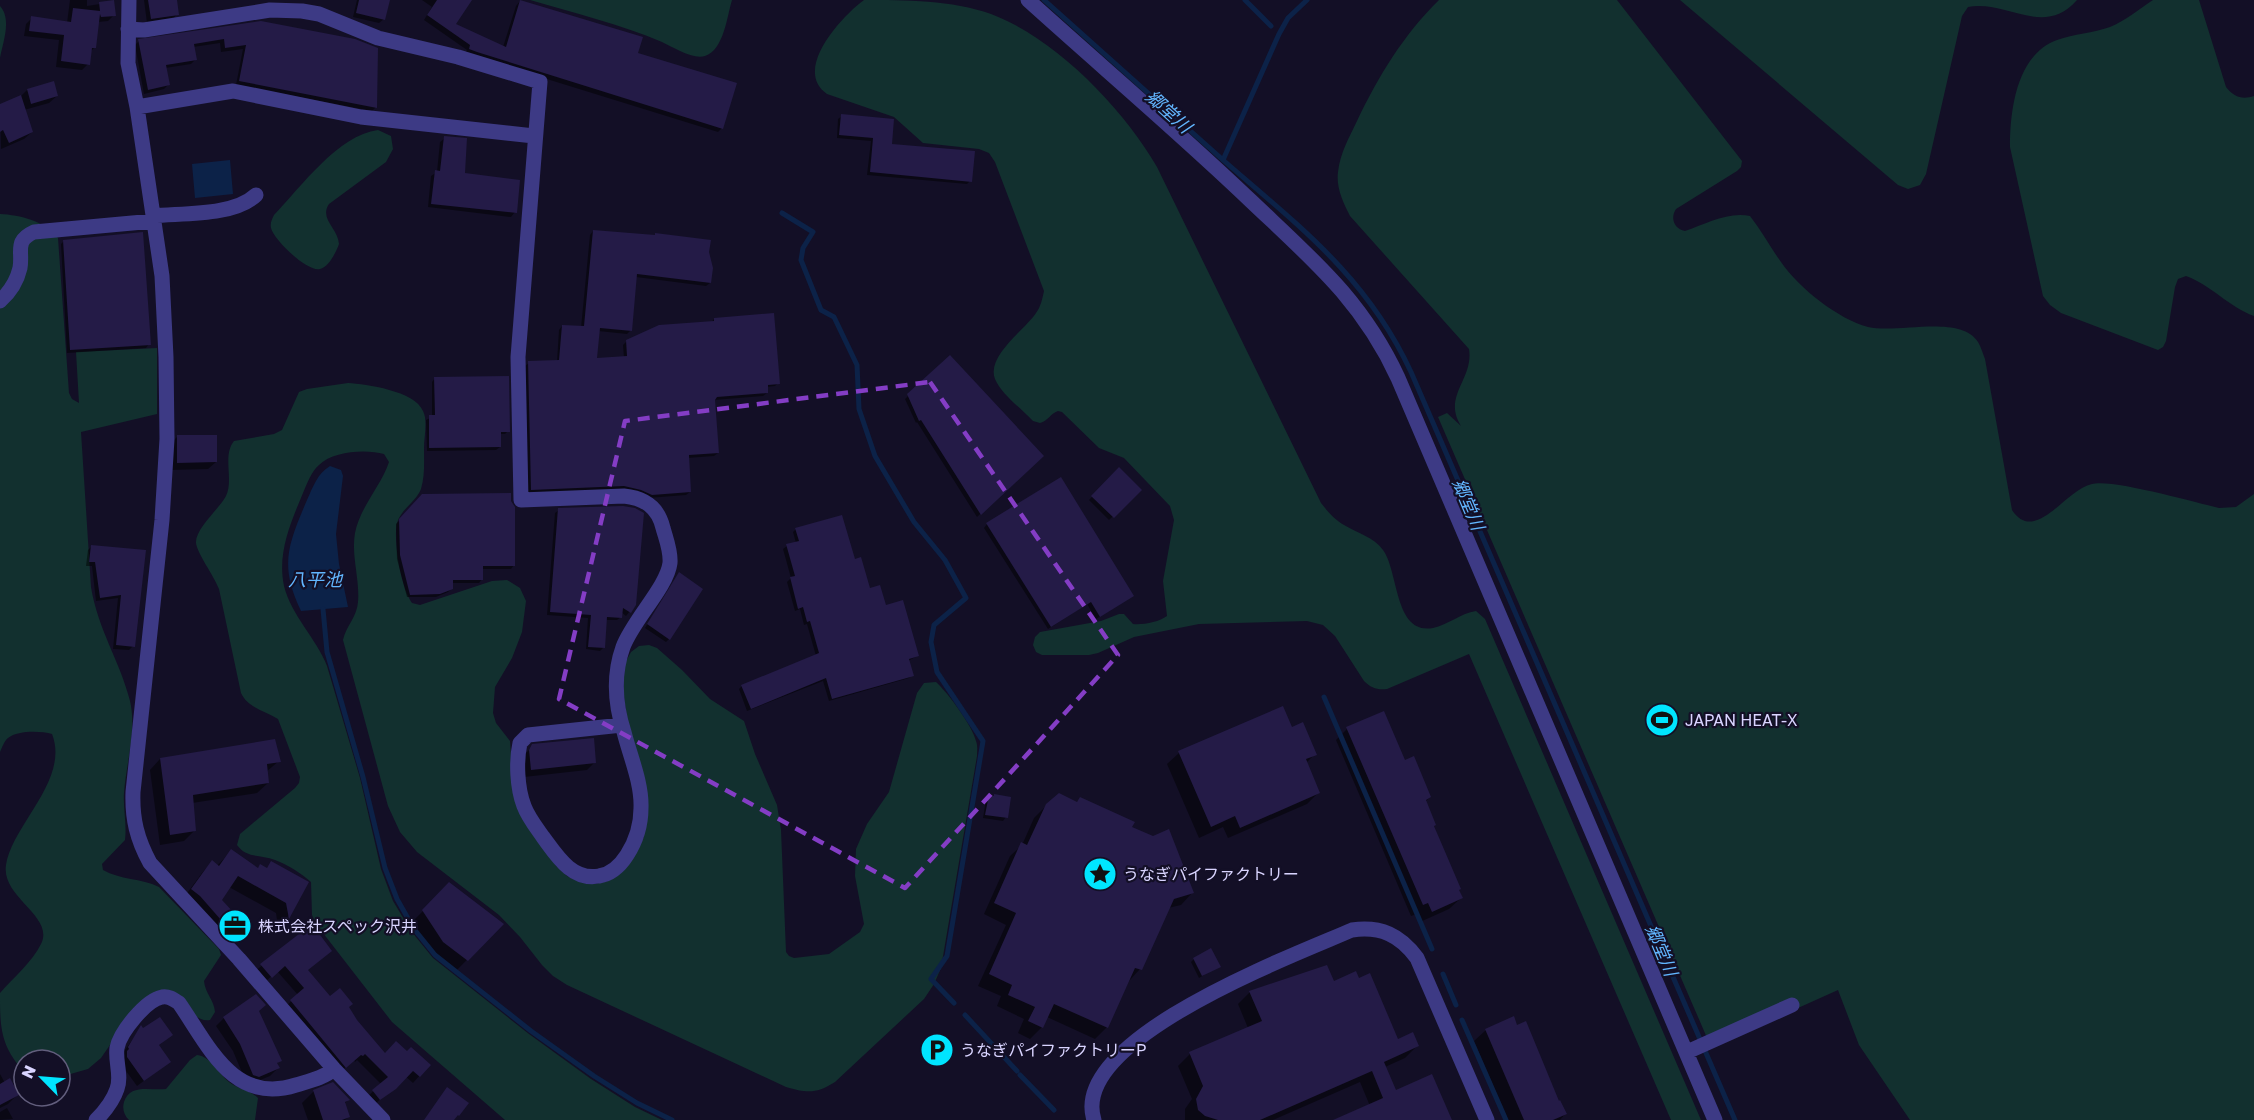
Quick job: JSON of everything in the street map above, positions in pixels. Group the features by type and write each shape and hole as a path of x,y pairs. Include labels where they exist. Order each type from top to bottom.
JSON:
{"street":[{"path":"129,0 128,63 137,107 162,288 167,439 162,520 133,792 132,811 135,829 150,863 239,958 334,1069 383,1120"},
{"path":"1028,0 1228,178 1297,243 1345,293 1375,334 1398,378 1502,626 1691,1050 1715,1120"},
{"path":"128,29 144,30 270,10 302,11 319,14 378,38 458,57 540,82 518,357 521,500 624,496 636,498 648,503 657,512 670,551 667,574 635,621 619,661 616,690 622,725 640,793 641,821 632,848 616,869 606,875 582,876 561,862 529,817 520,794 519,743 528,735 622,725"},
{"path":"137,107 233,91 361,117 534,136"},
{"path":"0,300 7,295 16,282 21,266 21,241 34,232 231,209 249,202 256,195"},
{"path":"1094,1120 1092,1098 1097,1082 1132,1045 1160,1024 1218,988 1352,930 1367,928 1382,930 1396,936 1408,945 1417,958 1487,1120"},
{"path":"96,1120 113,1099 118,1088 117,1051 123,1031 154,1000 163,997 172,998 179,1003 223,1066 243,1083 264,1089 283,1089 327,1075 334,1069"},
{"path":"1691,1050 1792,1005"}],"highlighted area":[{"path":"930,382 1118,655 905,888 559,699 625,421"}],"green space":[{"path":"530,0 732,0 721,40 711,53 700,57 689,55 630,30"},
{"path":"864,0 944,3 976,9 1015,25 1063,57 1085,77 1143,144 1157,167 1321,503 1337,520 1370,538 1383,550 1399,600 1411,622 1420,628 1433,628 1476,611 1485,619 1701,1120 1671,1120 1469,654 1383,689 1374,688 1364,681 1335,636 1323,625 1307,621 1199,624 1134,637 1089,655 1042,655 1036,652 1033,645 1035,637 1040,632 1101,621 1119,614 1124,614 1133,624 1155,621 1167,616 1163,581 1174,520 1170,506 1124,458 1099,448 1062,412 1055,412 1040,423 1033,421 998,385 994,370 996,361 1001,352 1036,313 1044,291 995,162 989,153 979,149 923,143 894,117 827,94 818,84 815,71 824,44 833,30"},
{"path":"1439,0 1617,0 1742,161 1737,171 1676,209 1673,219 1676,226 1685,231 1725,217 1750,216 1781,262 1798,282 1844,317 1868,327 1881,329 1943,327 1969,334 1978,342 1985,359 2012,510 2021,519 2030,522 2040,519 2082,488 2092,484 2102,483 2135,488 2219,508 2236,507 2254,494 2254,1120 1910,1120 1859,1045 1838,990 1711,1047 1438,417 1447,413 1461,426 1456,415 1456,396 1467,369 1469,349 1350,216 1339,189 1341,158 1365,105 1403,42"},
{"path":"1680,0 2077,0 2064,11 2052,16 2038,17 1983,6 1968,7 1962,16 1926,174 1920,185 1908,189 1898,185"},
{"path":"2153,0 2199,0 2226,87 2238,97 2254,96 2254,316 2186,276 2178,279 2166,341 2158,350 2061,313 2043,296 2010,147 2014,101 2024,71 2032,58 2043,47 2057,40 2116,24"},
{"path":"0,6 4,11 6,24 0,58"},
{"path":"378,130 391,136 393,149 386,162 329,204 326,214 339,244 332,259 323,268 314,269 307,266 292,254 273,233 271,224 274,215 308,177 335,152 349,141"},
{"path":"0,214 32,220 46,227 58,238 69,393 72,399 79,403 76,352 157,348 157,414 81,432 91,587 94,603 126,686 132,712 132,735 124,793 125,840 102,864 103,870 110,873 159,887 219,949 221,955 204,981 215,1012 210,1020 197,1017 179,996 162,990 112,1042 101,1058 88,1069 72,1074 72,1048 12,1048 12,1056 1,1026 0,993 33,957 41,944 43,934 41,924 35,915 11,887 6,865 10,850 47,785 53,768 55,751 52,734 30,732 12,735 4,743 0,752"},
{"path":"348,383 378,387 400,394 410,398 423,411 425,419 424,474 421,489 399,518 396,531 401,576 412,603 420,605 492,581 507,580 520,588 526,601 522,632 512,658 495,687 493,713 496,723 510,741 514,795 556,866 567,876 580,882 594,884 608,881 644,837 623,690 625,663 631,652 639,646 649,645 657,648 710,699 744,721 755,754 777,805 781,830 786,952 794,958 829,954 860,932 864,924 855,876 856,849 867,824 889,792 917,693 924,683 936,682 959,710 974,734 977,756 941,968 924,999 835,1082 822,1089 811,1091 786,1087 567,985 542,965 499,915 417,852 400,832 388,806 343,640 356,612 358,602 355,533 361,514 389,462 384,454 350,452 325,460 316,468 308,482 286,538 282,574 287,597 327,666 360,778 381,869 393,901 411,931 433,958 529,1034 591,1079 635,1107 662,1120 505,1120 392,1022 316,924 312,915 311,882 285,864 250,854 237,845 240,834 295,788 300,777 278,719 252,706 241,693 219,589 199,553 197,537 203,525 226,496 229,482 229,454 234,441 274,434 282,430 299,392"},
{"path":"197,1055 211,1062 229,1082 258,1098 255,1120 129,1120 123,1109 124,1102 131,1092 142,1089 166,1089 190,1060"}],"water":[{"path":"230,160 233,194 195,198 192,164"},
{"name":"八平池","path":"330,466 341,470 343,476 336,534 339,564 348,607 301,611 294,595 288,568 291,543 313,486"}],"building":[{"path":"114,0 116,16 101,17 100,14 96,48 92,48 90,65 61,61 64,35 29,31 31,16 71,22 73,8 100,11 99,2"},
{"path":"148,0 177,0 179,15 151,19"},
{"path":"359,0 390,0 385,20 356,13"},
{"path":"437,0 472,0 456,24 506,47 520,0 643,37 638,53 737,83 723,129 469,49 470,45 427,15"},
{"path":"261,21 355,39 378,48 377,108 239,81 246,45 225,48 224,39 194,44 197,60 166,65 170,85 148,90 138,39"},
{"path":"54,81 58,96 31,104 27,89"},
{"path":"21,95 33,132 9,143 3,130 0,132 0,104"},
{"path":"841,114 894,119 892,144 975,151 972,182 870,172 873,138 839,135"},
{"path":"444,136 467,138 465,173 520,180 517,213 431,204 435,170 440,171"},
{"path":"593,230 655,235 655,233 711,240 709,252 713,268 711,283 637,274 632,331 600,328 597,358 627,356 626,340 659,325 774,313 780,384 768,385 768,393 717,397 715,400 719,453 689,455 691,492 652,495 624,486 531,490 528,361 559,360 562,325 584,326"},
{"path":"143,232 151,345 70,350 63,240"},
{"path":"950,355 1044,456 981,515 921,420 919,421 907,394"},
{"path":"509,376 510,432 501,432 501,447 429,448 429,415 435,415 434,377"},
{"path":"177,435 217,435 217,462 177,463"},
{"path":"1119,467 1142,490 1114,518 1091,496"},
{"path":"1061,477 1134,596 1100,617 1091,602 1051,627 986,523"},
{"path":"511,493 511,501 515,507 515,566 483,566 483,580 453,580 453,589 440,594 410,595 400,555 399,519 422,494"},
{"path":"623,506 635,508 644,513 636,605 631,613 623,608 622,618 607,617 605,648 588,647 591,615 550,612 558,508"},
{"path":"842,515 855,559 861,557 870,588 880,585 886,605 903,600 919,656 909,659 914,676 832,699 826,678 751,709 741,685 819,653 810,621 807,622 803,607 798,609 790,577 795,576 786,544 799,541 795,528"},
{"path":"91,545 146,550 135,647 116,645 121,595 100,598 95,562 89,562"},
{"path":"679,572 703,589 670,640 647,624"},
{"path":"1283,706 1292,727 1303,722 1317,755 1306,759 1320,793 1240,828 1235,816 1211,827 1178,751"},
{"path":"1384,711 1405,760 1414,756 1431,797 1426,800 1436,825 1434,826 1461,889 1459,890 1463,898 1432,912 1428,903 1423,905 1346,727"},
{"path":"594,738 596,763 531,770 529,750 532,744"},
{"path":"275,739 281,762 267,764 269,783 193,795 196,831 170,835 160,758"},
{"path":"1059,793 1077,802 1080,797 1135,822 1132,827 1153,836 1169,829 1194,893 1174,899 1142,970 1135,968 1108,1028 1054,1004 1043,1028 1028,1021 1035,1007 1008,995 1012,985 989,974 1016,913 994,903 1021,842 1027,845 1046,804"},
{"path":"994,794 1011,797 1008,818 985,815 989,795 994,796"},
{"path":"231,849 258,868 260,864 267,868 271,861 309,882 289,919 286,903 238,876 222,900 246,926 235,936 191,889 212,860 219,866"},
{"path":"449,882 504,924 468,961 443,942 422,910"},
{"path":"312,924 332,951 308,970 330,996 340,988 353,1004 349,1007 357,1020 385,1053 396,1041 407,1051 411,1047 431,1065 420,1077 413,1071 396,1089 380,1100 372,1090 388,1077 365,1054 346,1068 290,1000 304,988 285,966 272,978 260,964"},
{"path":"1211,948 1221,967 1202,976 1193,958"},
{"path":"1327,965 1334,981 1356,971 1359,978 1370,973 1398,1039 1413,1032 1419,1046 1384,1062 1396,1090 1432,1074 1452,1120 1333,1120 1383,1098 1372,1071 1260,1120 1218,1120 1205,1116 1198,1110 1196,1099 1203,1086 1189,1052 1262,1021 1249,991"},
{"path":"256,994 266,1005 259,1011 282,1061 277,1063 280,1068 259,1077 253,1075 240,1044 223,1017"},
{"path":"1514,1016 1517,1025 1526,1021 1559,1101 1567,1114 1553,1120 1524,1120 1485,1029"},
{"path":"160,1017 173,1035 159,1045 171,1062 144,1081 127,1057 128,1047 141,1025 143,1028"},
{"path":"10,1078 12,1082 12,1099 0,1105 0,1084"},
{"path":"333,1082 350,1100 345,1102 350,1117 342,1120 323,1120 313,1090"},
{"path":"447,1087 469,1103 454,1120 424,1120"}],"waterway":[{"name":"郷堂川","path":"1044,0 1305,231 1352,281 1374,308 1393,338 1411,372 1735,1120"},
{"path":"1245,0 1271,26"},
{"path":"1223,160 1279,34 1288,18 1307,0"},
{"path":"782,213 813,232 803,248 801,260 821,310 834,317 857,365 859,409 875,456 914,522 945,560 966,598 934,625 931,642 937,672 983,741 947,956 931,979 954,1003"},
{"path":"323,609 327,652 363,777 385,868 397,899 414,929 435,955 531,1031 594,1076 637,1103 672,1120"},
{"path":"1324,697 1432,949"},
{"path":"1443,974 1456,1005"},
{"path":"965,1015 1017,1071"},
{"path":"1462,1020 1506,1120"},
{"path":"1020,1075 1054,1110"}],"place":[{"name":"JAPAN HEAT-X","path":"1662,720"},
{"name":"うなぎパイファクトリー","path":"1100,874"},
{"name":"株式会社スペック沢井","path":"235,926"},
{"name":"うなぎパイファクトリーP","path":"937,1050"}]}
